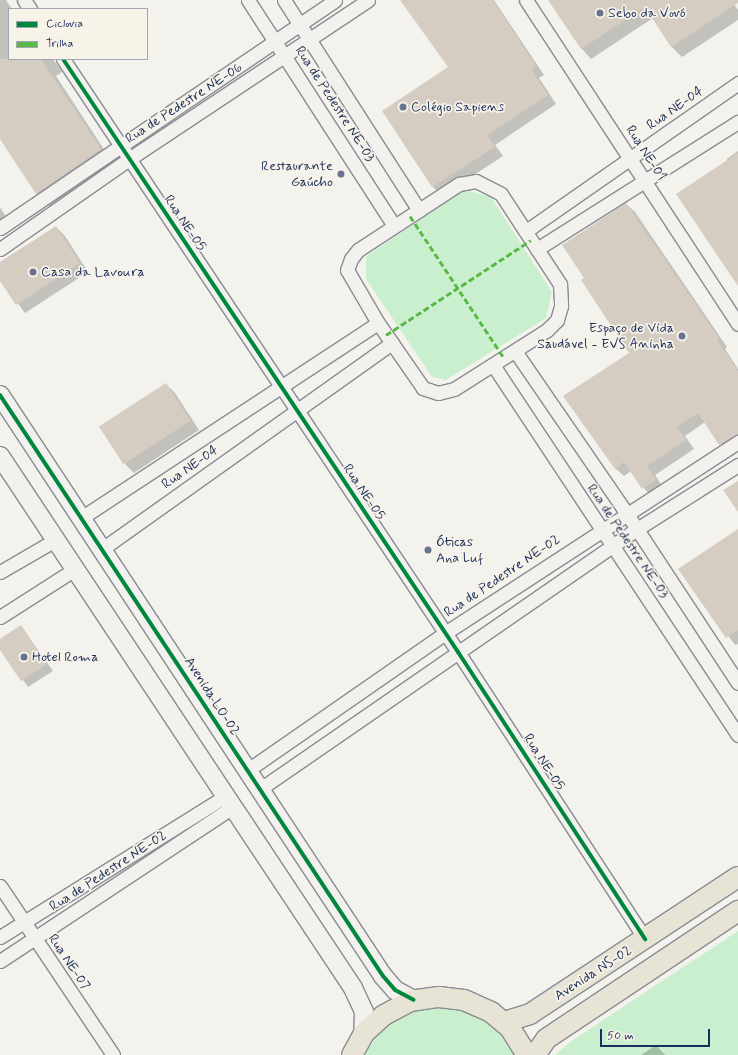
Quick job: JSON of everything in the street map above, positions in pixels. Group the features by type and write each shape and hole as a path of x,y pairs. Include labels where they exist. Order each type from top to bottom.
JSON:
{"main road":[{"name":"Avenida NS-02","path":"504,1022 530,1014 738,877"},
{"name":"Avenida NS-02","path":"535,1055 546,1039 738,911"},
{"path":"352,1055 363,1035 384,1015 414,1000 437,997 462,1000 485,1009 504,1022 518,1038 527,1055"}],"street":[{"name":"Rua de Pedestre NE-03","path":"248,0 394,226"},
{"name":"Rua de Pedestre NE-03","path":"284,0 310,38 419,210"},
{"name":"Rua de Pedestre NE-06","path":"0,228 335,0"},
{"name":"Rua de Pedestre NE-06","path":"0,249 129,159 285,57 310,38 368,0"},
{"name":"Rua NE-01","path":"526,0 738,324"},
{"name":"Rua NE-05","path":"64,60 458,652 646,939"},
{"name":"Rua NE-04","path":"526,231 738,83"},
{"path":"537,249 738,122"},
{"path":"476,181 501,194 560,284 561,306 556,320 547,330 454,389 438,392 423,388 378,323 347,270 350,259 358,250 419,210 459,184 476,181"},
{"name":"Rua NE-04","path":"81,518 282,388 378,323"},
{"name":"Rua NE-04","path":"102,550 392,344"},
{"name":"Rua de Pedestre NE-03","path":"515,351 637,528 738,683"},
{"name":"Rua de Pedestre NE-03","path":"493,365 738,735"},
{"name":"Avenida LO-02","path":"0,395 387,981 397,992 414,1000"},
{"name":"Rua de Pedestre NE-02","path":"248,770 445,633 601,529 627,514 738,442"},
{"path":"0,456 357,995 365,1016 363,1035"},
{"path":"260,789 637,528 738,465"},
{"path":"0,572 56,540"},
{"path":"0,617 75,569"},
{"name":"Rua de Pedestre NE-02","path":"0,937 229,802"},
{"name":"Rua de Pedestre NE-02","path":"0,961 229,802"},
{"name":"Rua NE-07","path":"0,886 113,1055"}],"green space":[{"path":"465,190 491,197 552,292 546,318 446,380 432,377 366,279 366,256"},
{"path":"738,931 738,1055 555,1055 570,1042"},
{"path":"439,1007 463,1010 487,1021 502,1034 517,1055 364,1055 380,1032 399,1018 416,1011"}],"building":[{"path":"400,0 493,0 536,66 531,69 548,95 487,135 495,147 432,187 382,111 448,67"},
{"path":"548,0 738,0 738,3 671,47 645,7 581,49"},
{"path":"0,59 42,60 101,149 36,194 0,139"},
{"path":"738,153 738,286 676,194"},
{"path":"626,203 719,338 717,340 738,371 738,434 719,445 698,413 677,427 686,440 647,466 656,480 642,489 624,462 615,469 563,396 629,353 581,280 584,278 562,245"},
{"name":"Casa da Lavoura","path":"56,226 80,263 16,305 0,281 0,262"},
{"path":"166,383 191,421 123,464 99,427"},
{"path":"738,481 738,512 723,490"},
{"path":"738,529 738,630 726,638 678,569"},
{"name":"Hotel Roma","path":"21,625 47,664 21,681 0,650 0,639"}],"marked path":[{"path":"410,216 504,358"},
{"path":"386,335 531,240"}],"cycle path":[{"path":"64,60 458,652 645,939"},
{"path":"0,395 383,976 395,990 414,1000"}],"place":[{"name":"Sebo da Vovó","path":"600,13"},
{"name":"Colégio Sapiens","path":"403,107"},
{"name":"Restaurante Gaúcho","path":"341,174"},
{"name":"Casa da Lavoura","path":"33,272"},
{"name":"Espaço de Vida Saudável - EVS Aninha","path":"682,336"},
{"name":"Óticas Ana Luf","path":"428,550"},
{"name":"Hotel Roma","path":"24,657"}]}
